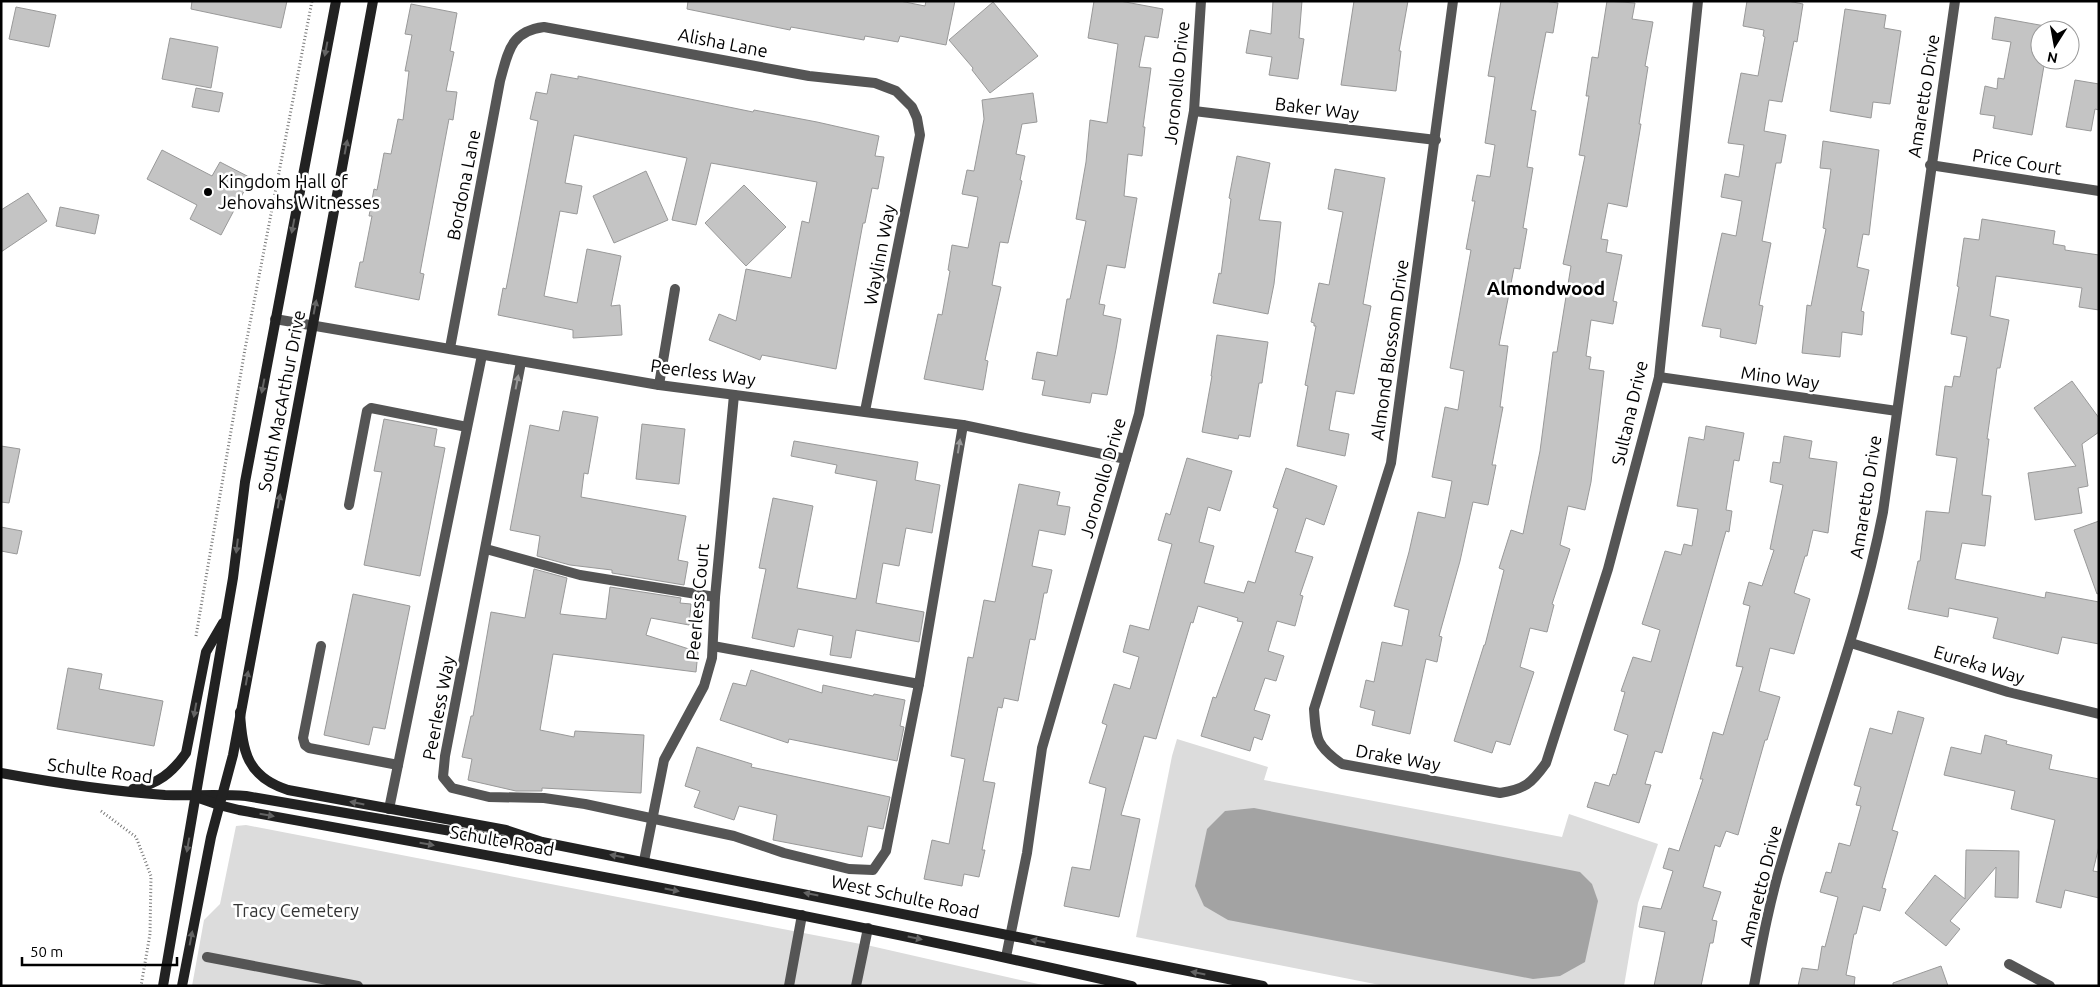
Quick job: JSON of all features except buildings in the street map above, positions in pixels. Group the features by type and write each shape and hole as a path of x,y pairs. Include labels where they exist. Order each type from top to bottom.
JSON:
{"main road":[{"name":"South MacArthur Drive","path":"163,986 227,615 245,482 336,1"},
{"name":"South MacArthur Drive","path":"182,986 210,837 233,755 372,3"},
{"path":"123,792 148,786 164,778 176,767 186,753 206,652 227,615"},
{"path":"240,712 242,738 246,756 256,772 268,781 288,790 506,830 542,842"},
{"name":"Schulte Road","path":"1,773 123,792 196,797 222,794 246,796 504,840 542,842"},
{"name":"Schulte Road","path":"196,797 219,805 802,915"},
{"name":"West Schulte Road","path":"542,842 1263,986"},
{"path":"802,915 1006,957 1132,986"}],"street":[{"name":"Joronollo Drive","path":"1006,957 1027,853 1042,748 1138,414 1194,111 1201,1"},
{"name":"Almond Blossom Drive","path":"1318,695 1391,463 1454,1"},
{"name":"Sultana Drive","path":"1527,785 1534,780 1546,763 1608,569 1658,377 1698,1"},
{"name":"Amaretto Drive","path":"1754,986 1769,905 1783,855 1851,643 1873,561 1882,512 1930,165 1955,1"},
{"name":"Alisha Lane","path":"522,33 532,28 544,26 809,76 875,83 896,92 912,107"},
{"name":"Bordona Lane","path":"450,348 500,81 509,47 522,33"},
{"name":"Waylinn Way","path":"865,410 920,135 917,118 912,107"},
{"name":"Baker Way","path":"1194,111 1436,140"},
{"name":"Price Court","path":"1930,165 2099,191"},
{"path":"659,384 675,288"},
{"name":"Peerless Way","path":"275,319 388,340 450,348 521,362 659,384 865,410 963,425 1126,458"},
{"path":"389,808 482,354"},
{"name":"Peerless Way","path":"521,362 445,756 443,777 452,788 489,797 544,798 585,804 734,836 784,852 849,869 873,870 886,851 919,684"},
{"name":"Mino Way","path":"1658,377 1896,411"},
{"name":"Peerless Court","path":"644,861 664,760 704,686 714,646 715,597 734,394"},
{"path":"349,505 367,411 371,408 467,427"},
{"path":"714,646 919,684 963,425"},
{"path":"486,549 580,575 715,597"},
{"name":"Eureka Way","path":"1851,643 2008,692 2099,714"},
{"path":"321,646 304,738 305,745 309,748 398,764"},
{"name":"Drake Way","path":"1318,695 1314,709 1316,734 1325,752 1342,764 1500,793 1517,790 1527,785"},
{"path":"788,986 802,915"},
{"path":"856,986 868,928"},
{"path":"207,957 308,981 358,986"},
{"path":"2009,964 2050,986"}],"path":[{"path":"196,640 245,349 312,1"},
{"path":"101,811 136,837 151,876 150,934 141,986"}],"green space":[{"path":"1177,739 1268,767 1264,780 1562,837 1569,814 1658,844 1638,903 1624,986 1385,986 1136,937"},
{"name":"Tracy Cemetery","path":"246,825 871,946 1047,986 192,986 204,920 220,904 236,826"}],"shaded area":[{"path":"1254,808 1580,872 1592,884 1598,901 1585,962 1560,976 1533,979 1228,920 1204,906 1195,886 1207,829 1225,811"}],"place":[{"name":"Kingdom Hall of Jehovahs Witnesses","path":"208,192"}],"district":[{"name":"Almondwood","path":"1546,288"}]}
